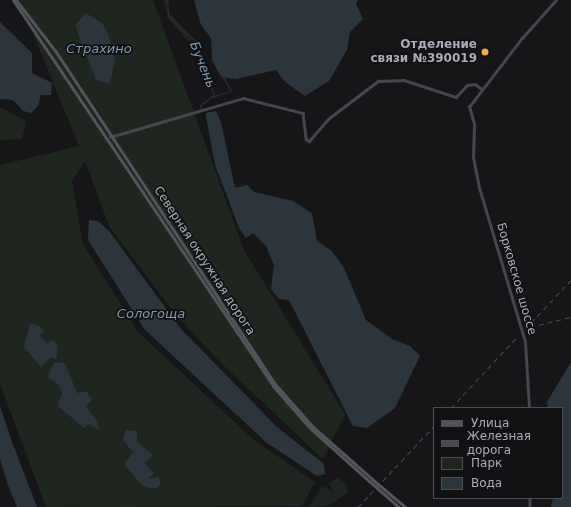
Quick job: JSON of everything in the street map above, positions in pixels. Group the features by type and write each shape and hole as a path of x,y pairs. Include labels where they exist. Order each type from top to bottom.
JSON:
{"main road":[{"name":"Северная окружная дорога","path":"15,0 56,52 110,137 179,236 275,384 313,427 370,480"},
{"name":"Северная окружная дорога","path":"15,0 50,57 273,386 310,429 370,480 405,507"},
{"path":"50,57 51,51 56,52"},
{"path":"173,240 179,241 179,236"},
{"name":"Северная окружная дорога","path":"378,486 399,507"}],"street":[{"path":"110,137 199,109 243,98 302,113 306,139 313,140 328,119 374,84 393,78 456,97 467,85 476,84 482,89 556,0"},
{"name":"Борковское шоссе","path":"482,89 469,107 474,124 473,157 478,188 523,335 529,407"}],"green space":[{"path":"19,0 153,0 244,250 345,414 323,459 224,366 176,315 109,226 85,161 72,181 83,244 138,332 254,440 315,482 302,506 46,507 0,384 0,165 79,146"},
{"path":"163,0 170,0 166,3 168,11 192,40 188,41 168,18"},
{"path":"0,107 26,121 22,139 0,140"},
{"path":"338,478 347,485 347,493 328,506 309,507 322,486 334,492 328,483"}],"water":[{"path":"194,0 358,0 356,4 363,19 350,32 347,50 329,81 305,96 285,82 276,70 236,79 221,77 212,60 211,38 201,25"},
{"name":"Страхино","path":"86,13 102,23 108,33 115,60 110,84 96,80 78,34 76,24"},
{"path":"0,22 32,53 32,73 52,83 51,95 41,95 38,106 31,113 23,111 13,100 0,99"},
{"path":"216,111 221,122 235,188 247,185 254,192 293,201 312,213 317,241 332,251 344,268 366,320 392,339 410,346 420,356 395,408 367,428 353,426 289,300 279,299 271,289 274,265 266,246 253,233 246,238 239,228 215,165 206,113"},
{"name":"Сологоща","path":"89,220 98,221 109,231 181,329 277,427 324,464 325,474 317,476 267,443 145,330 88,240"},
{"path":"30,323 40,326 44,331 39,335 47,343 54,340 58,347 56,359 51,357 41,367 24,347"},
{"path":"54,362 65,363 77,393 86,391 92,400 86,406 97,421 99,430 89,424 84,428 58,406 62,393 58,384 48,377"},
{"path":"571,362 571,507 551,507 553,499 563,499 563,407 548,407 547,402"},
{"path":"0,406 37,507 17,507 8,485 0,459"},
{"path":"126,430 137,431 137,442 153,455 145,463 154,473 148,479 159,477 161,484 155,489 142,486 124,464 133,452 123,440"}],"waterway":[{"name":"Бучень","path":"167,0 168,15 195,41 214,95 200,105 201,109"},
{"path":"211,97 231,91 223,77"}],"railway":[{"path":"525,329 571,280"},
{"path":"530,327 571,317"},
{"path":"452,407 517,337"},
{"path":"358,507 433,427"}],"place":[{"name":"Отделение связи №390019","path":"485,52"}]}
